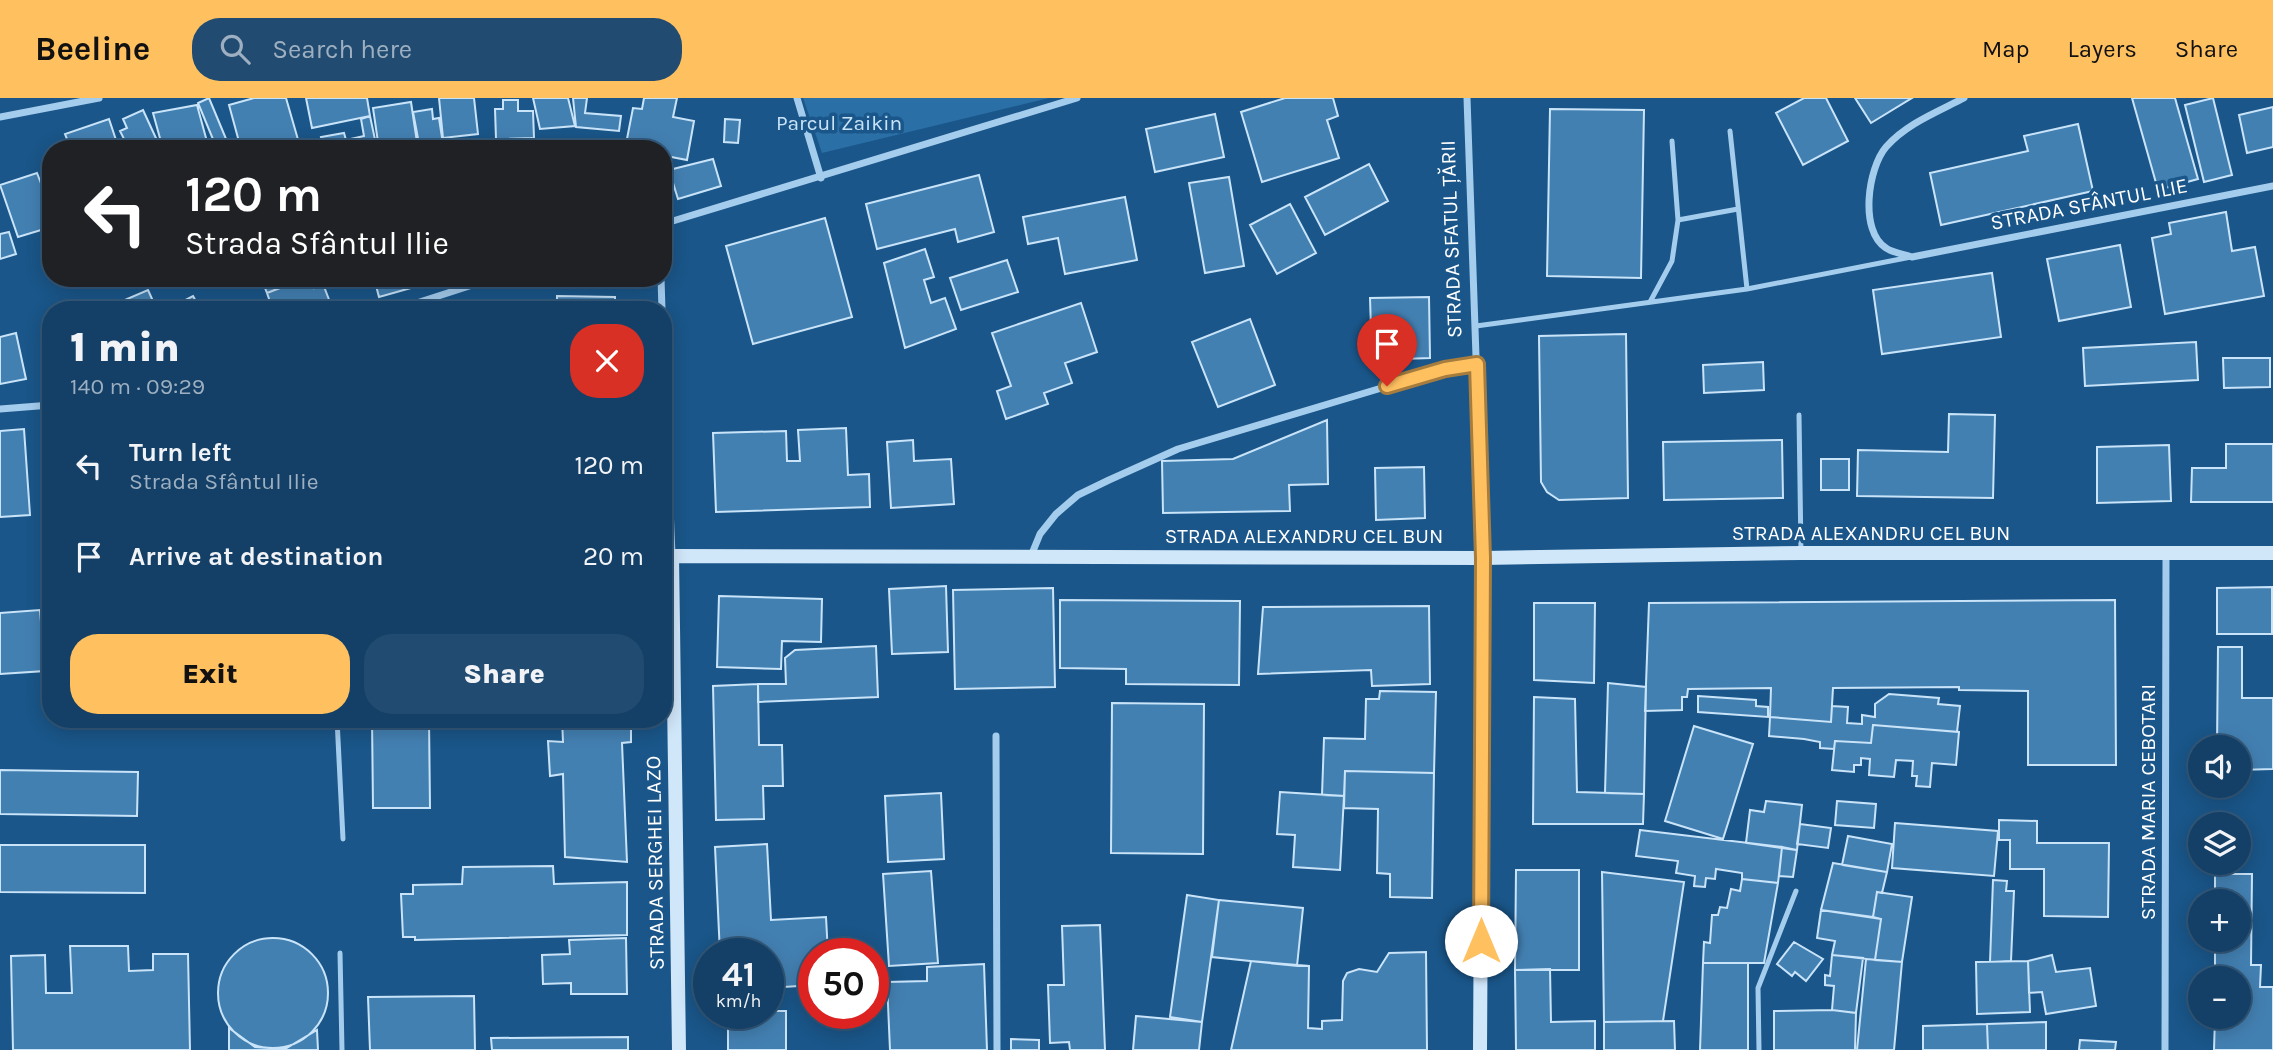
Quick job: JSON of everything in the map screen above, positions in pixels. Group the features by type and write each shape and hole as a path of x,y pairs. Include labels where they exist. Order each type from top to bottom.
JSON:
{"main road":[{"name":"STRADA ALEXANDRU CEL BUN","path":"672,555 1483,558 1801,553 2273,554"},
{"name":"STRADA SFATUL ȚĂRII","path":"1480,1050 1483,558"},
{"name":"STRADA SERGHEI LAZO","path":"671,728 679,1050"}],"street":[{"path":"0,117 99,98"},
{"path":"797,98 821,178"},
{"path":"672,221 1077,98"},
{"name":"STRADA SFATUL ȚĂRII","path":"1467,98 1483,558"},
{"path":"1912,257 1885,248 1873,230 1867,195 1884,149 1913,125 1964,98"},
{"name":"STRADA SFÂNTUL ILIE","path":"1912,257 2273,186"},
{"path":"423,301 466,287"},
{"path":"1031,557 1040,534 1056,514 1078,495 1178,449 1445,369 1477,364"},
{"path":"0,409 42,406"},
{"name":"STRADA MARIA CEBOTARI","path":"2165,1050 2166,555"},
{"path":"996,736 997,1050"}],"lane":[{"path":"1730,131 1747,289"},
{"path":"1650,302 1672,261 1678,220 1672,141"},
{"path":"1678,220 1738,209"},
{"path":"1476,326 1747,289 1912,257"},
{"path":"1799,415 1801,553"},
{"path":"337,728 343,839"},
{"path":"1759,1050 1758,988 1796,891"},
{"path":"340,953 342,1050"}],"green space":[{"name":"Parcul Zaikin","path":"803,98 1049,98 822,153"}],"building":[{"path":"209,98 226,140 213,140 198,103"},
{"path":"254,98 286,98 298,140 239,140 229,105"},
{"path":"306,98 367,98 370,116 312,128"},
{"path":"439,98 474,98 478,134 443,138"},
{"path":"533,98 568,98 575,126 540,129"},
{"path":"573,98 587,98 585,113 621,116 619,131 576,127"},
{"path":"644,98 677,98 673,117 694,121 687,160 672,157 672,140 627,140 633,108 642,109"},
{"path":"1285,98 1333,98 1338,116 1327,120 1339,158 1262,182 1241,112"},
{"path":"1804,98 1826,98 1848,141 1803,165 1776,113"},
{"path":"1855,98 1912,98 1871,123"},
{"path":"2132,98 2175,98 2198,179 2158,190"},
{"path":"2213,98 2232,175 2204,182 2185,105"},
{"path":"503,100 518,100 518,111 533,111 534,138 496,139 495,109 503,109"},
{"path":"411,102 417,140 378,140 373,108"},
{"path":"197,105 207,140 160,140 153,113"},
{"path":"2273,107 2273,147 2247,153 2239,115"},
{"path":"432,109 433,119 439,118 442,140 418,140 413,112"},
{"path":"1550,109 1644,110 1641,278 1547,276"},
{"path":"143,110 157,140 124,140 120,131 127,128 123,119"},
{"path":"1215,114 1224,157 1155,172 1146,129"},
{"path":"370,116 375,140 346,140 364,136 361,119"},
{"path":"109,119 116,140 67,140 65,134"},
{"path":"725,119 740,120 738,143 724,142"},
{"path":"2078,124 2093,191 1941,225 1930,173 2028,151 2024,136"},
{"path":"344,133 346,140 322,140 321,137"},
{"path":"713,159 721,186 678,199 672,169"},
{"path":"1369,164 1388,201 1325,235 1305,197"},
{"path":"37,173 42,186 42,230 18,237 0,185"},
{"path":"979,175 994,232 958,242 955,229 877,249 866,204"},
{"path":"1229,177 1244,266 1205,273 1189,183"},
{"path":"1125,197 1137,260 1065,274 1058,238 1028,244 1023,217"},
{"path":"1290,204 1316,253 1277,274 1250,225"},
{"path":"2226,212 2232,251 2255,247 2264,296 2165,314 2152,238 2171,234 2169,223"},
{"path":"825,218 852,317 753,344 726,246"},
{"path":"9,232 16,254 0,259 0,234"},
{"path":"2120,245 2131,307 2059,321 2047,259"},
{"path":"925,249 934,277 924,280 931,303 945,298 956,329 905,348 884,263"},
{"path":"1007,260 1018,292 961,310 950,278"},
{"path":"1992,273 2001,337 1882,354 1873,290"},
{"path":"265,287 283,287 267,293"},
{"path":"283,287 324,287 330,301 270,301 267,293"},
{"path":"376,287 414,287 379,297"},
{"path":"148,290 153,301 122,301"},
{"path":"193,296 196,301 183,301"},
{"path":"557,296 615,297 615,301 557,301"},
{"path":"1429,297 1430,358 1372,360 1370,298"},
{"path":"1081,303 1097,352 1065,363 1072,383 1044,393 1048,404 1006,419 997,391 1011,386 992,333"},
{"path":"1250,319 1275,385 1218,407 1192,342"},
{"path":"16,333 26,379 0,384 0,337"},
{"path":"1626,334 1628,498 1559,500 1547,492 1541,482 1539,336"},
{"path":"2196,342 2198,380 2085,386 2083,348"},
{"path":"2223,358 2270,358 2270,387 2224,388"},
{"path":"1763,362 1764,390 1704,393 1703,365"},
{"path":"1949,414 1995,415 1993,498 1857,496 1858,450 1948,452"},
{"path":"1327,420 1328,484 1289,485 1290,511 1163,513 1162,461 1233,459"},
{"path":"846,428 848,475 869,474 870,507 716,512 713,433 786,431 787,461 800,461 798,430"},
{"path":"24,429 30,515 0,517 0,431"},
{"path":"913,440 914,461 951,459 954,504 891,508 887,442"},
{"path":"1782,440 1783,498 1664,500 1663,442"},
{"path":"2226,444 2273,444 2273,502 2191,502 2192,468 2226,468"},
{"path":"2169,445 2171,501 2097,503 2097,447"},
{"path":"1821,459 1849,459 1849,490 1821,490"},
{"path":"1424,467 1425,518 1376,520 1375,468"},
{"path":"946,586 948,652 892,654 889,589"},
{"path":"2272,587 2272,634 2217,634 2217,588"},
{"path":"1053,588 1055,687 955,689 953,590"},
{"path":"719,596 822,599 821,642 782,641 781,669 717,667"},
{"path":"1060,600 1240,601 1239,685 1126,684 1126,669 1060,668"},
{"path":"2115,600 2116,765 2028,765 2028,691 1959,690 1959,687 1833,688 1831,722 1770,717 1771,688 1688,689 1687,697 1682,697 1682,710 1645,711 1649,603"},
{"path":"1534,603 1595,603 1594,683 1534,680"},
{"path":"1429,606 1430,684 1372,686 1371,670 1258,674 1263,607"},
{"path":"40,610 42,671 0,674 0,613"},
{"path":"876,646 878,697 758,702 758,684 786,684 785,658 795,650"},
{"path":"2218,647 2242,647 2242,698 2273,698 2273,769 2251,770 2251,735 2217,735"},
{"path":"1608,683 1646,687 1644,794 1605,793"},
{"path":"758,684 759,745 782,745 783,786 763,786 764,819 716,820 713,686"},
{"path":"1380,691 1436,692 1434,773 1345,771 1344,796 1322,795 1324,738 1365,739 1366,699 1379,699"},
{"path":"1889,694 1939,698 1938,704 1960,706 1957,732 1873,725 1871,743 1835,741 1834,749 1820,748 1820,742 1769,736 1770,717 1831,722 1832,706 1848,707 1847,723 1862,724 1862,715 1875,717 1875,704"},
{"path":"1698,696 1756,700 1756,706 1768,707 1768,717 1698,712"},
{"path":"1534,697 1575,699 1577,792 1644,794 1643,824 1533,824"},
{"path":"1112,703 1204,704 1203,854 1111,853"},
{"path":"1873,725 1959,732 1956,765 1932,763 1930,787 1916,786 1917,776 1912,776 1913,761 1896,760 1894,777 1869,775 1870,759 1861,758 1861,765 1854,765 1854,772 1832,770 1835,741 1871,743"},
{"path":"1694,726 1753,744 1723,839 1665,821"},
{"path":"372,728 429,728 430,808 373,808"},
{"path":"562,728 631,728 631,742 622,743 627,862 565,857 563,774 550,776 548,741 563,742"},
{"path":"0,770 138,772 137,816 0,814"},
{"path":"1345,771 1434,773 1432,898 1390,897 1390,874 1377,873 1378,809 1344,808"},
{"path":"1280,792 1344,796 1340,870 1293,867 1295,835 1277,834"},
{"path":"941,793 944,859 888,862 885,796"},
{"path":"1766,801 1802,805 1797,850 1746,843 1750,810 1764,812"},
{"path":"1837,801 1876,804 1874,828 1835,825"},
{"path":"1999,820 2037,821 2037,843 2109,843 2108,917 2044,916 2044,869 2010,869 2010,840 1999,840"},
{"path":"1895,823 1998,831 1994,876 1892,868"},
{"path":"1800,824 1831,828 1828,848 1797,844"},
{"path":"1640,830 1782,847 1778,883 1742,879 1742,873 1716,869 1715,879 1706,878 1705,887 1694,886 1695,876 1676,873 1678,861 1636,856"},
{"path":"1848,836 1892,844 1887,872 1842,865"},
{"path":"767,844 771,920 826,917 827,938 798,938 798,986 784,987 784,938 719,938 715,847"},
{"path":"0,845 145,845 145,893 0,892"},
{"path":"1782,847 1797,850 1793,877 1779,876"},
{"path":"1833,863 1887,872 1882,893 1877,892 1873,917 1821,910"},
{"path":"553,866 554,884 627,882 627,935 415,940 415,937 403,937 401,894 413,894 413,885 462,884 463,867"},
{"path":"1516,870 1579,870 1579,970 1515,970"},
{"path":"931,871 938,963 889,966 883,874"},
{"path":"1602,872 1684,882 1663,1021 1604,1022"},
{"path":"2252,874 2251,965 2261,965 2260,987 2273,987 2273,1050 2214,1050 2215,1029 2251,1029 2251,966 2215,966 2215,952 2251,952 2251,889 2215,889 2215,875"},
{"path":"1742,879 1778,883 1764,963 1703,963 1704,942 1710,943 1712,915 1718,915 1720,907 1727,908 1731,889 1740,891"},
{"path":"1993,880 2007,881 2006,891 2014,891 2011,961 1990,962"},
{"path":"1877,892 1912,897 1902,962 1875,960 1881,919 1873,917"},
{"path":"1187,895 1219,900 1202,1022 1170,1017"},
{"path":"1219,900 1303,908 1297,966 1212,957"},
{"path":"1821,910 1881,919 1875,960 1832,955 1835,941 1817,938"},
{"path":"1100,925 1105,1050 1070,1050 1069,1042 1050,1043 1048,985 1064,985 1062,926"},
{"path":"273,938 294,942 312,954 324,972 328,993 324,1014 312,1032 294,1044 273,1048 252,1044 234,1032 222,1014 218,993 222,972 234,954 252,942"},
{"path":"626,938 627,994 571,994 571,983 543,984 542,955 570,954 569,940"},
{"path":"1794,942 1823,959 1806,981 1795,972 1792,976 1777,964"},
{"path":"70,946 128,946 129,971 153,970 153,954 188,954 190,1050 13,1050 11,956 45,955 46,993 72,993"},
{"path":"1426,952 1427,1050 1231,1050 1251,961 1309,966 1308,1028 1322,1029 1322,1021 1342,1020 1343,981 1347,973 1359,969 1377,972 1389,953"},
{"path":"1832,955 1863,958 1856,1013 1832,1010 1834,986 1825,985 1825,975 1830,976"},
{"path":"2052,955 2056,972 2090,968 2096,1006 2046,1014 2042,992 2029,993 2028,961"},
{"path":"1866,959 1902,962 1894,1050 1857,1050"},
{"path":"2028,961 2030,1012 1977,1014 1976,962"},
{"path":"1703,963 1748,963 1748,1050 1700,1050"},
{"path":"984,964 987,1050 890,1050 889,982 927,981 927,967"},
{"path":"1550,969 1551,1022 1595,1021 1595,1050 1516,1050 1515,970"},
{"path":"474,996 475,1050 370,1050 368,997"},
{"path":"1832,1010 1856,1013 1855,1050 1774,1050 1774,1011"},
{"path":"786,1011 786,1050 728,1050 728,1029 784,1029"},
{"path":"1136,1016 1202,1022 1199,1050 1133,1050"},
{"path":"1674,1021 1675,1050 1604,1050 1604,1022"},
{"path":"2046,1022 2046,1050 1988,1050 1987,1024"},
{"path":"1987,1024 1988,1050 1923,1050 1923,1026"},
{"path":"229,1028 255,1047 285,1049 317,1030 318,1050 229,1050"},
{"path":"628,1037 628,1050 492,1050 491,1038"},
{"path":"1011,1039 1039,1040 1039,1050 1011,1050"},
{"path":"2080,1040 2116,1042 2115,1050 2079,1050"}],"route":[{"path":"1387,386 1445,369 1477,364 1483,558 1481,941"}]}
